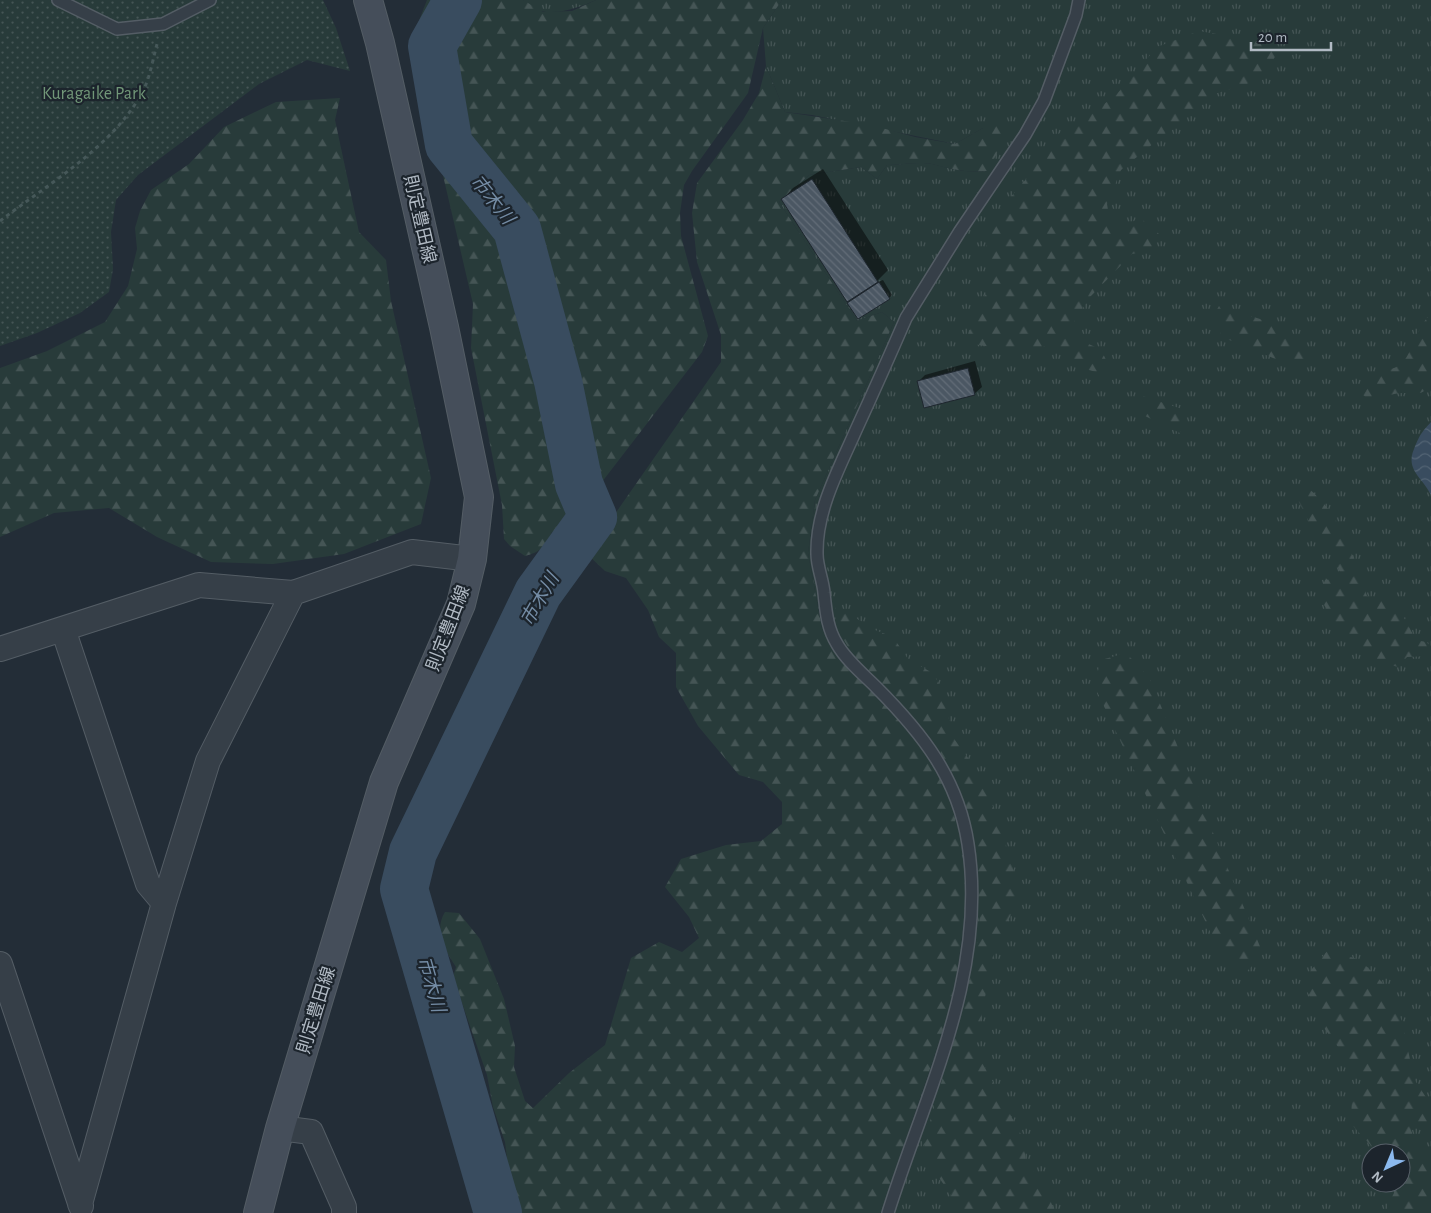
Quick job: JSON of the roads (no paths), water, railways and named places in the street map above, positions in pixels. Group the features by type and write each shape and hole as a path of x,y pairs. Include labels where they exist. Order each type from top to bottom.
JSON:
{"main road":[{"name":"則定豊田線","path":"258,1213 280,1128 384,782 461,604 472,559 479,497 418,213 380,43 368,0"}],"street":[{"path":"0,649 199,585 293,593 412,552 472,559"},
{"path":"81,1208 164,903 208,760 293,593"},
{"path":"62,629 148,884 164,903"},
{"path":"0,964 81,1208"},
{"path":"280,1128 311,1132 344,1207 344,1213"}],"lane":[{"path":"58,0 117,29 163,24 210,0"},
{"path":"888,1213 924,1112 960,997 968,947 972,895 968,844 958,801 938,759 910,721 838,646 828,627 823,584 817,555 824,502 914,304 960,231 1025,135 1044,101 1076,15 1079,0"}],"water":[{"path":"1431,422 1431,495 1413,468 1412,456 1422,432"}],"waterway":[{"name":"市木川","path":"458,0 432,46 449,145 517,229 558,381 579,484 593,517 538,593 413,852 404,889 498,1213"}],"park label":[{"name":"Kuragaike Park","path":"94,93"}]}
